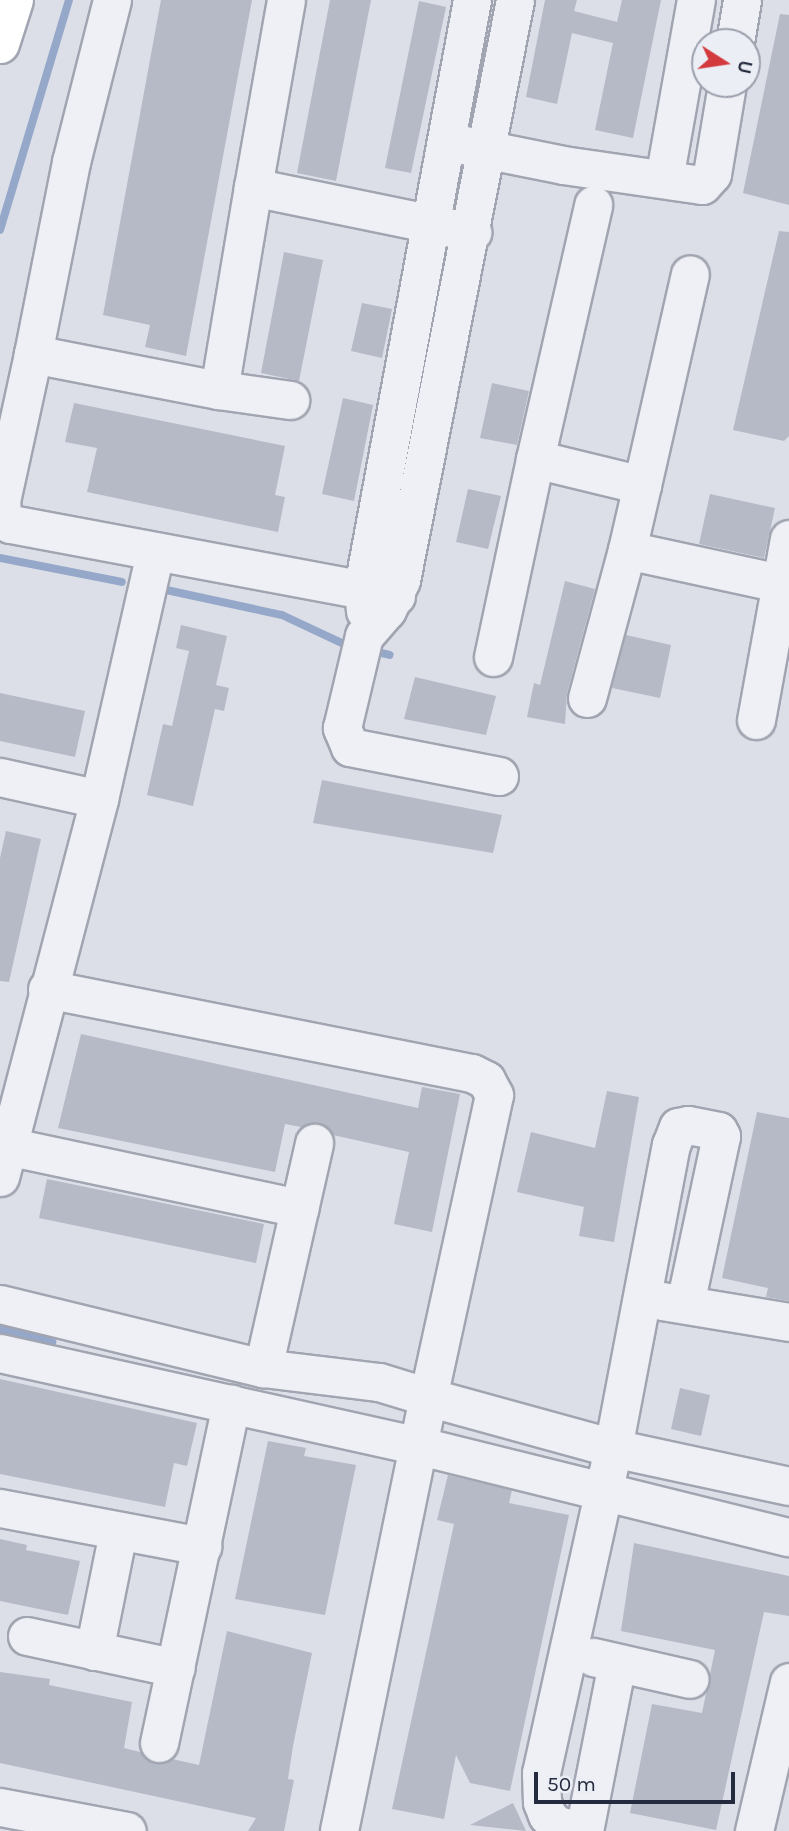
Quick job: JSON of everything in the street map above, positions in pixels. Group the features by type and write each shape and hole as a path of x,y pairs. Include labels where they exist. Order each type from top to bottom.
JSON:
{"highway":[{"path":"0,44 14,0"}],"street":[{"path":"112,0 71,162 1,501 5,520 155,552 380,592"},
{"path":"219,390 286,0"},
{"path":"380,592 428,222 447,141 472,0"},
{"path":"499,776 345,743 342,728 367,630 380,592 472,232 515,0"},
{"path":"664,179 696,0"},
{"path":"737,28 742,0"},
{"path":"447,141 664,179 708,183 724,98"},
{"path":"253,187 472,232"},
{"path":"493,657 593,205"},
{"path":"587,698 627,550 690,274"},
{"path":"33,354 219,390 290,400"},
{"path":"535,459 642,485"},
{"path":"755,720 789,539"},
{"path":"627,550 779,583"},
{"path":"155,552 99,799 4,1161 299,1208"},
{"path":"0,777 99,799"},
{"path":"47,989 472,1073 492,1086 494,1095 422,1422 339,1831"},
{"path":"617,1663 583,1831 556,1825 542,1802 541,1773 613,1448 671,1146 678,1127 688,1125 718,1131 721,1136 685,1304"},
{"path":"264,1368 314,1143"},
{"path":"643,1297 789,1322"},
{"path":"0,1304 264,1368 379,1382 422,1422 603,1492 789,1537"},
{"path":"0,1353 231,1404 422,1422 613,1448 789,1486"},
{"path":"159,1743 231,1404"},
{"path":"0,1508 202,1546"},
{"path":"94,1651 118,1532"},
{"path":"27,1636 176,1668"},
{"path":"569,1651 690,1679"},
{"path":"754,1831 789,1682"},
{"path":"0,1807 127,1831"}],"building":[{"path":"161,0 252,0 186,356 145,347 150,325 103,315"},
{"path":"330,0 371,0 336,181 297,173"},
{"path":"545,0 577,0 574,11 617,22 622,0 661,0 633,138 595,130 613,43 572,33 557,104 526,97"},
{"path":"419,1 446,7 411,173 385,168"},
{"path":"780,14 789,15 789,205 743,193"},
{"path":"779,231 789,232 789,436 784,441 733,430"},
{"path":"284,252 323,260 299,381 261,373"},
{"path":"362,303 392,309 382,358 351,351"},
{"path":"492,383 529,391 517,445 480,438"},
{"path":"343,398 373,405 354,501 322,494"},
{"path":"74,403 285,446 275,495 285,497 278,532 87,492 97,448 65,442"},
{"path":"468,489 501,496 488,549 456,542"},
{"path":"710,494 775,508 764,558 699,544"},
{"path":"565,581 595,589 567,693 565,724 527,717 534,683 540,685"},
{"path":"181,625 227,636 216,685 229,688 224,711 215,709 193,806 147,795 163,724 172,726 189,651 176,648"},
{"path":"626,635 671,645 660,698 612,688"},
{"path":"415,677 496,696 486,735 404,719"},
{"path":"0,693 85,711 75,757 0,741"},
{"path":"322,780 502,815 493,853 313,823"},
{"path":"6,831 41,839 9,982 0,981 0,858"},
{"path":"81,1034 418,1108 422,1087 460,1094 432,1232 394,1224 409,1152 333,1135 319,1123 301,1127 285,1124 275,1172 58,1128"},
{"path":"607,1091 639,1097 614,1242 579,1236 584,1207 517,1192 531,1132 595,1148"},
{"path":"757,1112 789,1118 789,1301 766,1297 768,1288 722,1278"},
{"path":"47,1179 264,1224 256,1263 39,1218"},
{"path":"0,1379 197,1423 187,1466 174,1463 165,1507 0,1474"},
{"path":"680,1388 710,1395 701,1436 671,1429"},
{"path":"268,1441 306,1448 304,1456 356,1465 325,1615 235,1599"},
{"path":"448,1475 512,1490 509,1503 569,1515 510,1791 470,1783 456,1755 444,1819 392,1809 454,1524 437,1520"},
{"path":"0,1539 27,1545 26,1550 80,1561 68,1615 0,1601"},
{"path":"634,1543 789,1576 789,1616 764,1612 716,1830 630,1813 652,1704 702,1713 715,1650 621,1631"},
{"path":"227,1631 312,1653 293,1746 288,1779 294,1780 284,1831 248,1831 256,1818 0,1763 0,1672 50,1679 49,1685 132,1702 124,1748 140,1752 154,1763 172,1759 199,1765"},
{"path":"513,1803 526,1831 470,1825"}],"waterway":[{"path":"0,230 69,0"},
{"path":"0,558 122,582"},
{"path":"157,588 282,615 344,644"},
{"path":"373,651 390,655"},
{"path":"0,1329 52,1342"}]}
